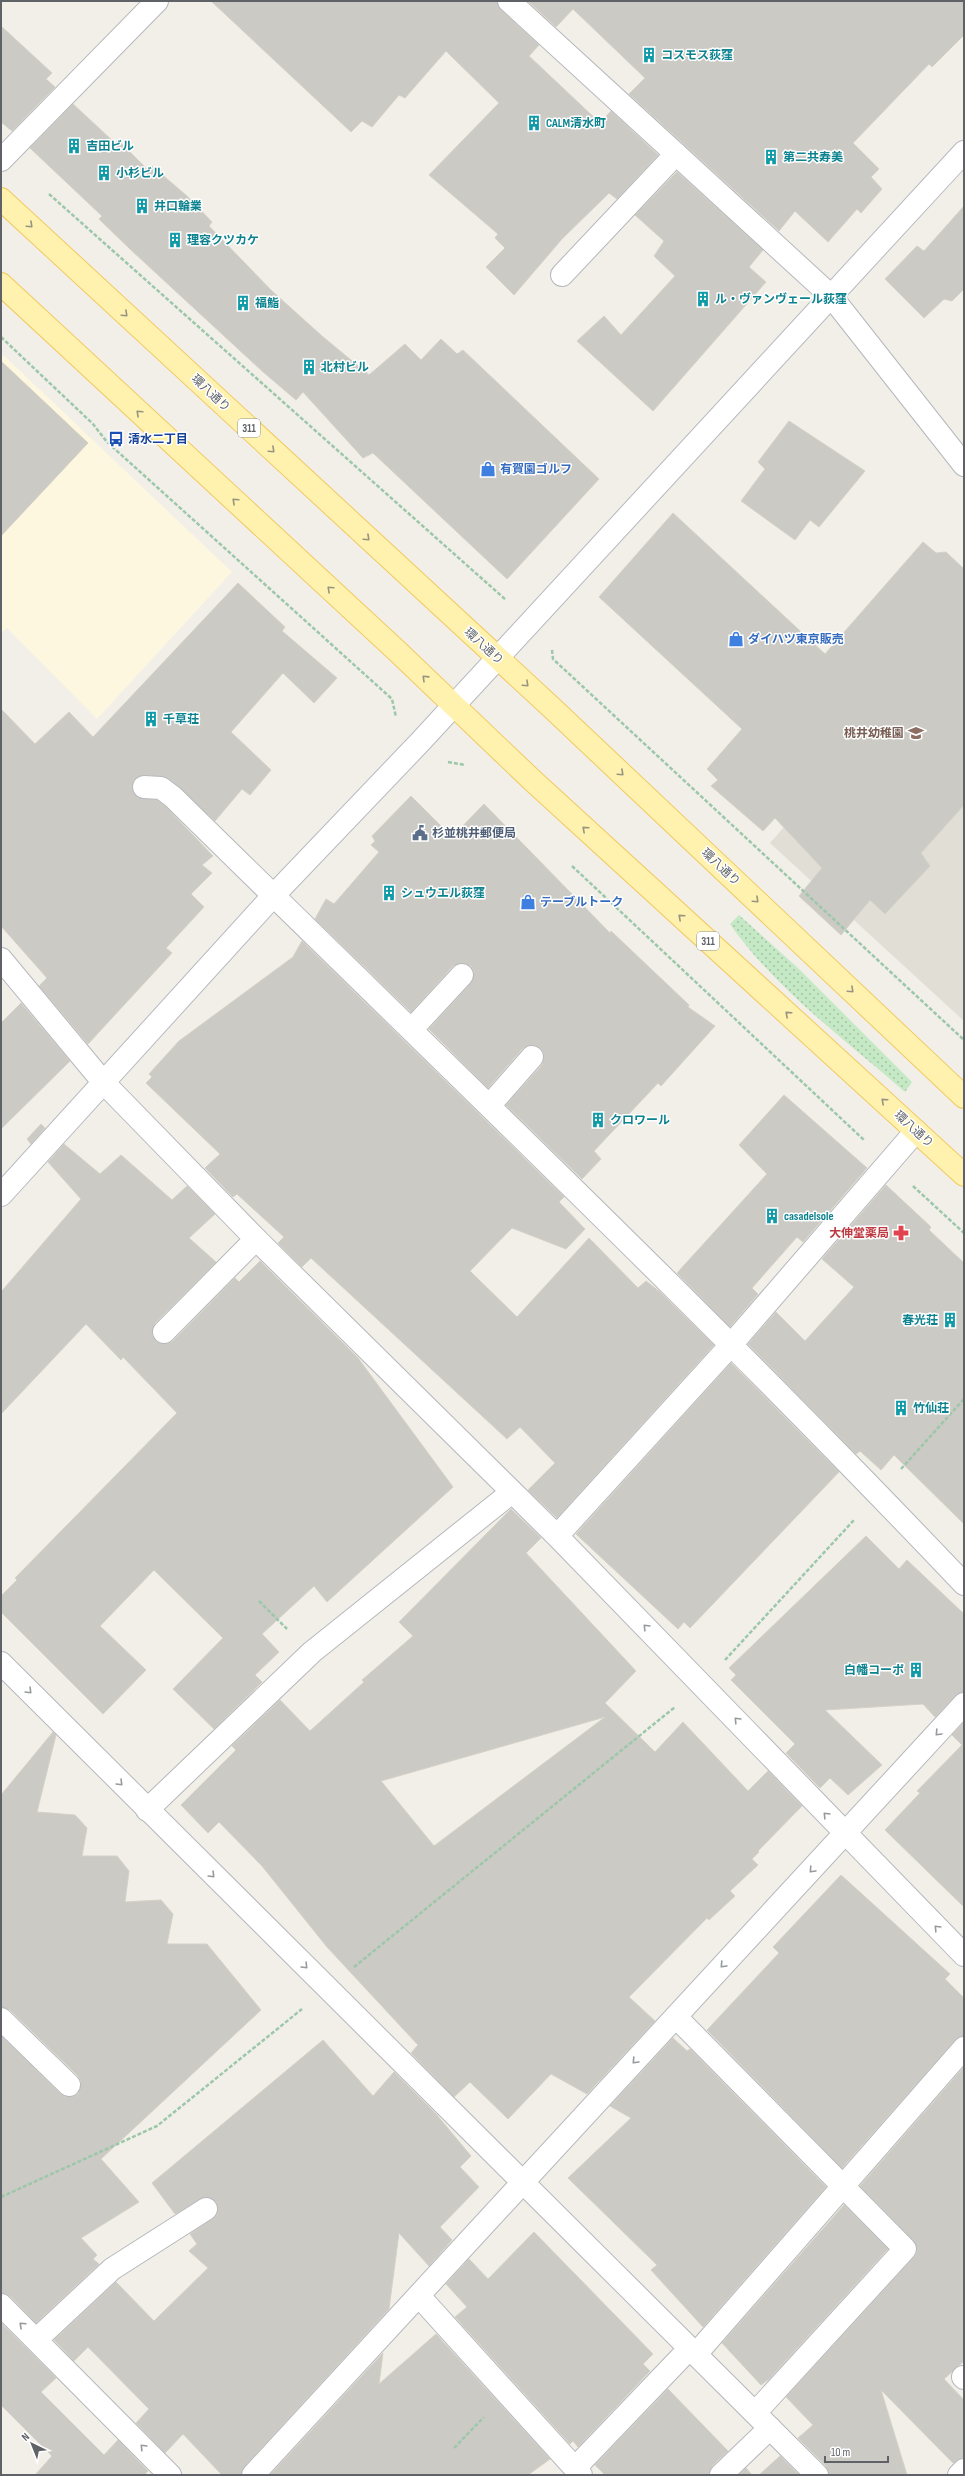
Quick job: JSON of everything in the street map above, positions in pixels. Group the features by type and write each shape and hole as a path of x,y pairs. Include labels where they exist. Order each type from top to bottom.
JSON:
{"main road":[{"name":"環八通り","path":"1,199 497,657 964,1097"},
{"name":"環八通り","path":"1,284 532,780 964,1175"}],"street":[{"path":"1,160 157,1"},
{"path":"509,1 831,296 964,465"},
{"path":"1,1195 274,896 453,705 964,152"},
{"path":"562,275 676,154"},
{"path":"144,787 161,788 173,797 412,1029 878,1493 964,1584"},
{"path":"1,959 104,1083 256,1239 557,1536 964,1955"},
{"path":"412,1029 462,975"},
{"path":"489,1106 532,1057"},
{"path":"557,1536 730,1346 916,1131"},
{"path":"164,1332 256,1239"},
{"path":"147,1810 312,1652 512,1492"},
{"path":"1,1663 147,1810 817,2475"},
{"path":"254,2475 964,1704"},
{"path":"676,2017 841,2186 905,2249 755,2413"},
{"path":"2,2022 69,2085"},
{"path":"419,2296 578,2471 693,2351 964,2048"},
{"path":"37,2339 112,2269 206,2209"},
{"path":"1,2305 37,2339 170,2475"},
{"path":"721,2475 770,2428"},
{"path":"959,2475 964,2470"}],"path":[{"path":"47,193 530,621 550,640 553,659 964,1040"},
{"path":"1,337 93,424 107,442 392,700 397,719"},
{"path":"444,761 464,764 468,768"},
{"path":"569,863 964,1233"},
{"path":"1,2197 157,2126 703,1685 964,1399"},
{"path":"259,1601 312,1652"},
{"path":"454,2448 509,2394"}],"shaded area":[{"path":"1,353 232,572 97,719 7,628 1,633"},
{"name":"桃井幼稚園","path":"964,623 964,1021 770,843"}],"green space":[{"path":"739,915 799,969 912,1082 905,1092 812,1013 768,971 730,924"}],"building":[{"path":"211,1 497,1 501,10 539,45 529,56 600,123 611,111 658,155 617,199 609,193 562,239 514,295 486,267 505,248 495,238 498,234 429,175 499,103 446,51 405,98 399,95 372,127 362,121 351,132"},
{"path":"528,1 964,1 964,35 932,67 929,64 853,143 879,169 871,177 882,189 861,213 857,209 828,242 795,211 779,231 629,94 645,78 573,9 556,27"},
{"path":"1,26 52,73 46,79 55,87 12,131 1,122"},
{"path":"73,104 115,143 118,140 148,170 152,166 187,196 212,222 209,226 272,291 322,336 369,375 405,344 421,360 441,339 457,354 463,350 599,479 507,579 373,453 363,458 303,392 296,400 262,371 131,250 99,219 102,216 30,148"},
{"name":"ル・ヴァンヴェール荻窪","path":"677,172 763,250 749,267 766,282 653,411 577,341 604,316 621,335 675,276 654,256 664,241 635,215"},
{"path":"964,206 964,289 952,301 944,299 924,318 885,279 917,246 924,251"},
{"path":"1,361 88,443 1,536"},
{"path":"789,421 865,471 819,527 810,520 795,540 741,501 765,469 758,462"},
{"path":"673,513 825,654 923,542 936,553 946,552 964,569 964,805 921,853 930,866 885,914 870,900 841,935 799,896 822,868 775,818 763,831 711,786 718,780 707,769 742,729 599,597"},
{"path":"238,583 285,627 282,631 337,678 314,703 283,673 231,732 271,770 250,795 242,789 215,821 168,778 145,775 134,780 132,787 137,797 157,800 165,806 213,856 202,865 212,873 191,894 204,907 166,948 172,953 88,1044 39,986 47,978 1,926 1,709 35,744 69,712 93,737"},
{"path":"411,796 452,837 484,804 610,933 611,931 689,1005 688,1007 715,1026 661,1086 658,1083 594,1151 601,1159 582,1179 506,1105 542,1065 544,1053 540,1048 534,1045 523,1048 488,1088 429,1029 471,983 474,972 471,966 464,963 453,966 411,1012 315,919 326,899 334,904 379,852 371,845 375,841 372,836"},
{"path":"302,941 564,1197 559,1202 585,1229 566,1249 512,1228 470,1271 517,1317 589,1238 638,1288 646,1281 660,1292 714,1345 557,1518 528,1490 555,1463 520,1427 507,1439 311,1258 302,1267 278,1243 284,1237 237,1194 233,1197 205,1168 220,1154 146,1083 152,1077 149,1074 179,1041 293,957"},
{"path":"21,1003 70,1061 1,1129 1,1023"},
{"name":"casadelsole","path":"784,1095 867,1168 803,1242 797,1237 752,1288 758,1294 730,1327 677,1273 767,1174 739,1145"},
{"path":"41,1124 45,1128 31,1144 27,1139"},
{"path":"64,1144 100,1174 121,1155 172,1200 187,1186 215,1214 189,1238 216,1262 155,1323 152,1335 156,1341 167,1344 173,1341 235,1278 239,1282 260,1261 358,1358 453,1487 327,1602 314,1586 262,1634 279,1652 255,1675 262,1682 214,1729 173,1689 223,1638 154,1570 100,1626 146,1670 103,1714 1,1612 1,1596 17,1580 15,1578 177,1413 123,1357 121,1360 86,1324 1,1414 1,1292 81,1199 48,1162"},
{"path":"886,1185 931,1227 929,1230 964,1263 964,1524 894,1455 881,1470 860,1451 856,1454 748,1344 776,1312 805,1341 854,1287 822,1259"},
{"path":"731,1363 839,1472 690,1628 684,1622 678,1629 576,1534"},
{"path":"511,1509 541,1538 526,1553 636,1671 605,1703 655,1752 683,1722 748,1791 768,1771 802,1806 752,1859 758,1865 730,1891 735,1896 709,1920 707,1918 629,1997 655,2021 587,2094 551,2074 508,2119 470,2082 454,2097 411,2053 418,2045 327,1947 262,1866 219,1822 208,1833 181,1805 236,1750 232,1746 280,1700 310,1731 364,1682 362,1680 413,1636 399,1622","holes":["605,1717 434,1846 381,1781"]},
{"path":"866,1536 899,1569 907,1560 964,1614 964,1692 955,1696 935,1717 923,1704 825,1710 882,1765 848,1795 830,1778 820,1788 786,1753 795,1744 731,1680 736,1675 729,1668"},
{"path":"964,1722 964,1907 885,1830 920,1793 917,1791 962,1745 952,1735"},
{"path":"53,1732 56,1735 37,1812 75,1815 87,1828 82,1856 117,1856 129,1871 125,1902 161,1900 173,1914 167,1944 207,1944 261,2010 101,2159 139,2202 81,2238 97,2255 93,2259 99,2264 36,2323 10,2296 1,2293 1,2036 61,2094 66,2097 78,2094 81,2082 78,2076 10,2010 1,2007 1,1795"},
{"path":"841,1875 950,1974 945,1979 964,1998 964,2036 955,2040 842,2168 707,2030 779,1953 773,1947"},
{"path":"673,2038 687,2051 690,2049 826,2187 703,2327 651,2270 657,2265 568,2178 631,2118 610,2106"},
{"path":"323,2040 373,2096 394,2072 436,2114 471,2156 460,2167 479,2187 440,2227 452,2240 429,2266 399,2233 389,2309 244,2467 241,2475 222,2475 183,2434 165,2453 136,2423 149,2409 88,2347 74,2361 54,2340 116,2282 154,2321 208,2268 189,2251 197,2244 190,2234 217,2215 218,2208 216,2202 205,2197 175,2214 152,2183"},
{"path":"964,2067 964,2361 944,2379 964,2400 964,2458 953,2463 881,2390 907,2475 829,2475 826,2466 798,2438 813,2425 786,2397 917,2252 914,2241 860,2186"},
{"path":"844,2205 888,2249 769,2379 761,2385 722,2343"},
{"path":"534,2232 653,2354 643,2364 650,2371 578,2447 573,2441 570,2444 455,2317 467,2307 446,2284 469,2259 488,2279"},
{"path":"1,2323 56,2378 41,2392 104,2455 118,2440 148,2471 144,2475 35,2475 52,2456 1,2405"},
{"path":"436,2334 550,2459 528,2475 270,2475 383,2353 379,2384"},
{"path":"668,2389 728,2451 712,2466 709,2475 605,2475 595,2465"},
{"path":"780,2456 799,2475 759,2475"},
{"path":"746,2468 752,2475 739,2475"}],"place":[{"name":"コスモス荻窪","path":"649,55"},
{"name":"CALM清水町","path":"534,123"},
{"name":"吉田ビル","path":"74,146"},
{"name":"第二共寿美","path":"771,157"},
{"name":"小杉ビル","path":"104,173"},
{"name":"井口輪業","path":"142,206"},
{"name":"理容クツカケ","path":"175,240"},
{"name":"ル・ヴァンヴェール荻窪","path":"703,299"},
{"name":"福鮨","path":"243,303"},
{"name":"北村ビル","path":"309,367"},
{"name":"清水二丁目","path":"116,439"},
{"name":"有賀園ゴルフ","path":"488,469"},
{"name":"ダイハツ東京販売","path":"736,639"},
{"name":"千草荘","path":"151,719"},
{"name":"桃井幼稚園","path":"916,733"},
{"name":"杉並桃井郵便局","path":"420,833"},
{"name":"シュウエル荻窪","path":"389,893"},
{"name":"テーブルトーク","path":"528,902"},
{"name":"クロワール","path":"598,1120"},
{"name":"casadelsole","path":"772,1216"},
{"name":"大伸堂薬局","path":"901,1233"},
{"name":"春光荘","path":"950,1320"},
{"name":"竹仙荘","path":"901,1408"},
{"name":"白幡コーポ","path":"916,1670"}]}
